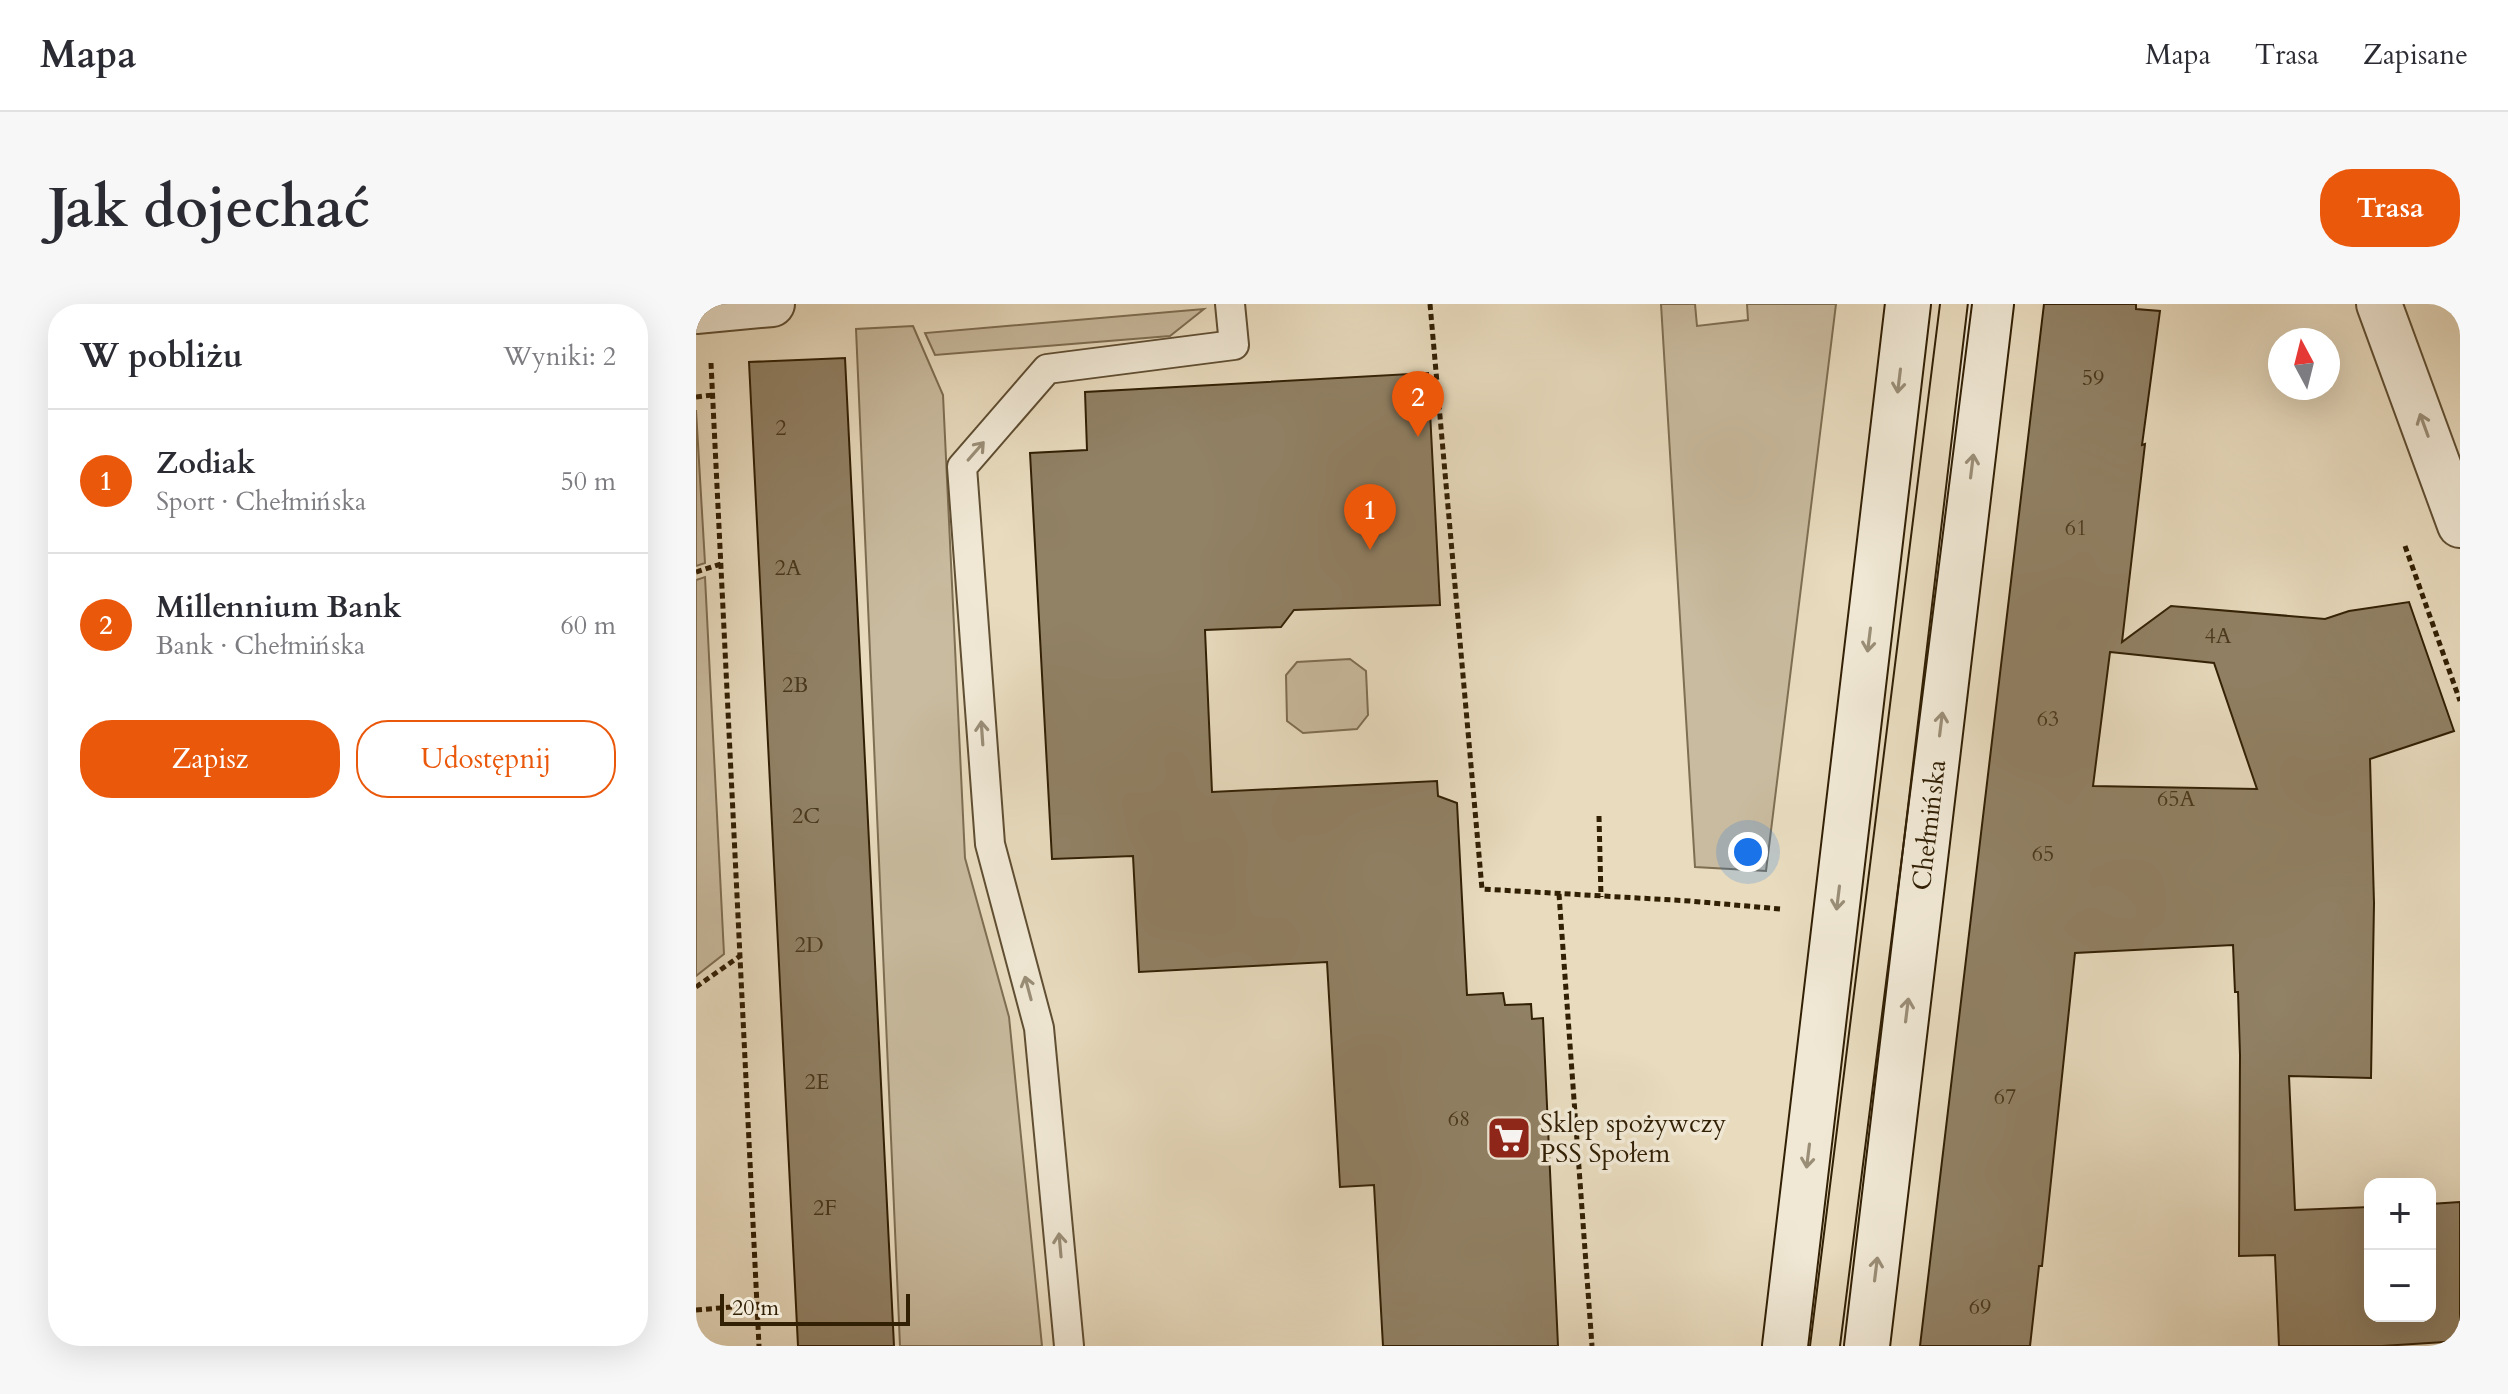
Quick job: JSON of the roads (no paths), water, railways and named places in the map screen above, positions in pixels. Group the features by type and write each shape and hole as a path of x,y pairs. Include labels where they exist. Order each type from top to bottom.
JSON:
{"main road":[{"path":"696,311 772,304"},
{"path":"1785,1346 1908,304"},
{"name":"Chełmińska","path":"1867,1346 1991,304"},
{"path":"2379,304 2460,525"}],"lane":[{"path":"1068,1334 1039,1028 990,844 962,467 1047,369 1234,345 1230,304"}],"tram line":[{"path":"1810,1346 1940,304"},
{"path":"1840,1346 1972,304"}],"place":[{"name":"Millennium Bank","path":"1418,437"},
{"name":"Zodiak","path":"1370,550"},
{"name":"Sklep spożywczy PSS Społem","path":"1509,1138"}]}
